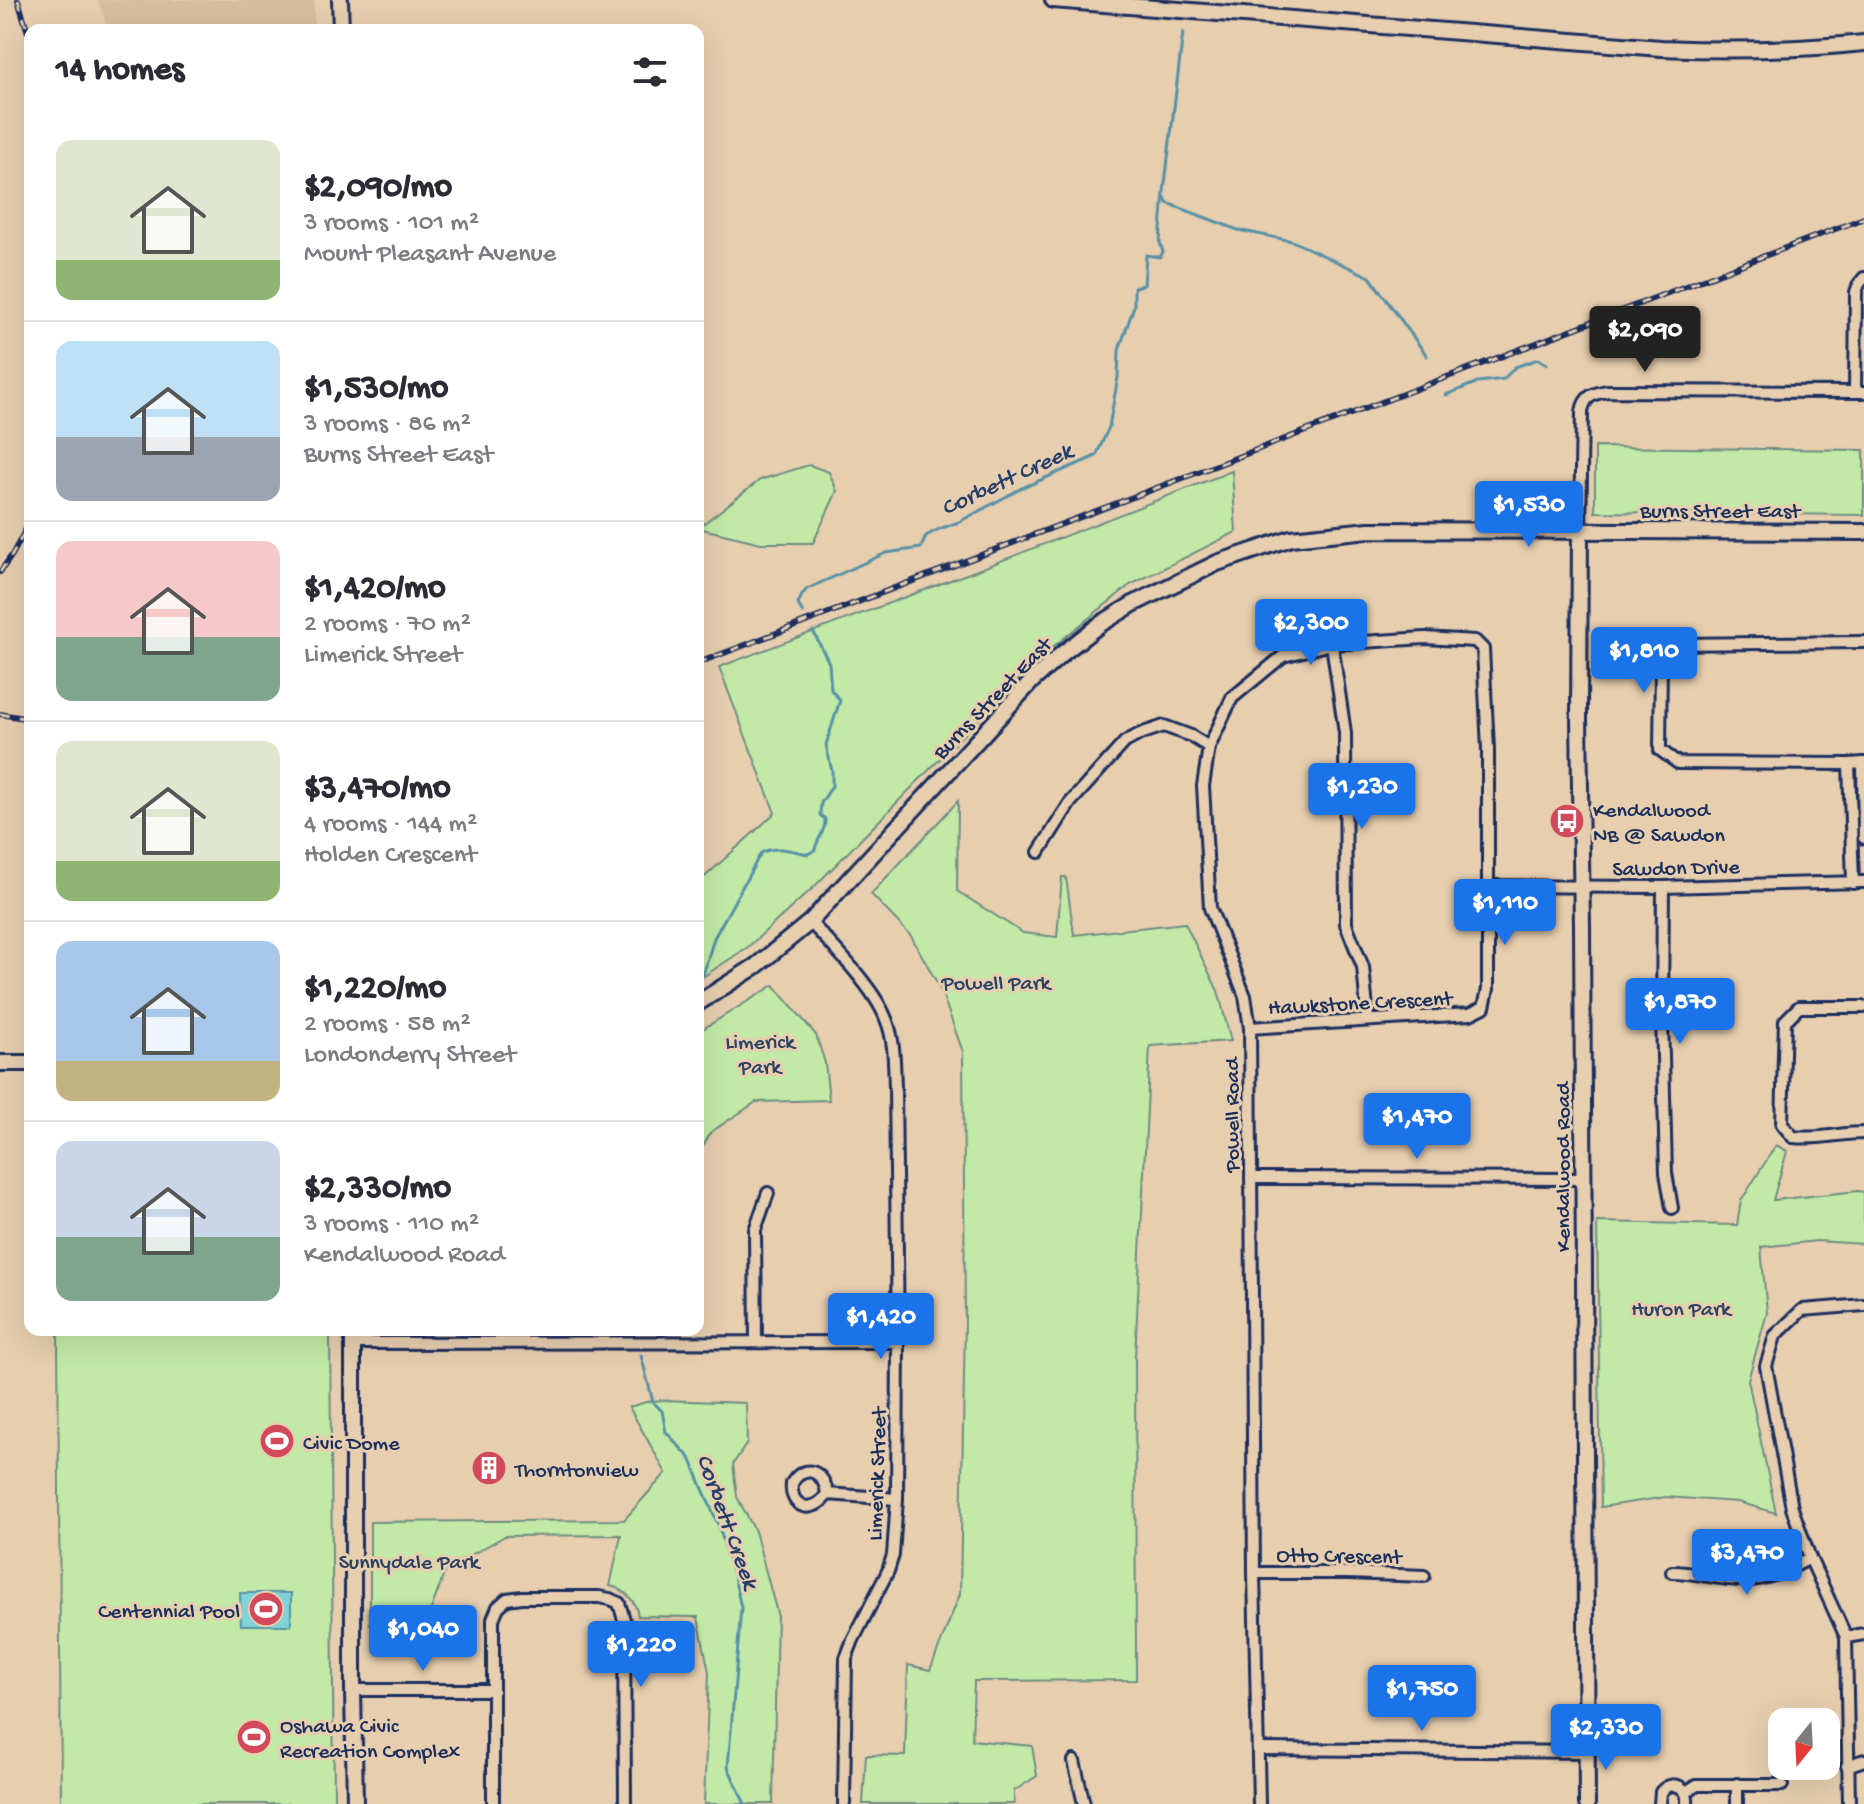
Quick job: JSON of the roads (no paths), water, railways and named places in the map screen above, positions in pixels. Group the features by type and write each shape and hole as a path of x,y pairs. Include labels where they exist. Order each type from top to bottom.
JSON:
{"street":[{"path":"340,0 341,24"},
{"path":"1053,0 1661,48 1756,50 1864,43"},
{"path":"1580,530 1582,412 1592,394 1608,391 1860,392 1856,292 1864,278"},
{"name":"Burns Street East","path":"704,999 756,966 810,922 1033,680 1063,653 1133,604 1217,563 1291,538 1369,530 1864,532"},
{"name":"Kendalwood Road","path":"1580,530 1587,1804"},
{"name":"Powell Road","path":"1259,1804 1250,1028 1245,996 1210,908 1203,786 1209,747 1232,698 1283,656 1332,644 1425,638 1475,641"},
{"name":"Hawkstone Crescent","path":"1250,1028 1470,1014 1484,1007 1488,989 1488,749 1483,649 1475,641"},
{"path":"1864,642 1671,644 1661,662 1660,750 1678,763 1864,763 1864,838"},
{"path":"1332,644 1345,733 1346,924 1363,967 1368,1020"},
{"path":"1039,852 1070,803 1125,742 1164,726 1209,747"},
{"path":"1849,764 1858,882"},
{"name":"Sawdon Drive","path":"1488,886 1663,887 1858,882"},
{"path":"1663,887 1666,1173 1672,1208"},
{"name":"Limerick Street","path":"810,922 875,997 887,1021 895,1087 897,1499 893,1555 888,1571 846,1658 844,1804"},
{"path":"1864,1007 1799,1007 1785,1021 1782,1124 1793,1137 1810,1139 1864,1133"},
{"path":"0,1063 24,1063"},
{"path":"1251,1178 1583,1179"},
{"path":"756,1341 755,1230 768,1193"},
{"path":"1849,1804 1846,1637 1810,1558 1792,1508 1766,1366 1775,1336 1802,1310 1864,1305"},
{"path":"355,1804 353,1336 898,1342"},
{"path":"827,1494 897,1499"},
{"path":"1672,1572 1691,1572 1740,1581 1756,1580 1776,1575 1810,1558"},
{"name":"Otto Crescent","path":"1254,1573 1424,1576"},
{"path":"493,1804 493,1619 498,1607 507,1599 522,1597 599,1597 619,1603 624,1620 625,1804"},
{"path":"1846,1637 1864,1634"},
{"path":"353,1690 493,1690"},
{"path":"1258,1749 1587,1752"},
{"path":"1847,1766 1864,1760"},
{"path":"1074,1761 1084,1804"},
{"path":"1737,1784 1737,1804"},
{"path":"1660,1804 1661,1792 1667,1786 1677,1785 1686,1792 1687,1804"},
{"path":"1686,1792 1697,1785 1782,1785"}],"water":[{"name":"Centennial Pool","path":"240,1593 291,1593 291,1625 241,1625"}],"waterway":[{"name":"Corbett Creek","path":"803,613 798,604 807,589 886,553 921,548 926,536 939,529 1096,456 1109,427 1118,377 1119,350 1134,306 1134,287 1144,285 1146,255 1160,257 1163,252 1160,242 1164,192 1183,32"},
{"path":"1165,197 1167,203 1238,230 1292,241 1370,277 1427,356"},
{"path":"1446,395 1478,382 1504,379 1515,367 1538,359 1547,364"},
{"name":"Corbett Creek","path":"704,972 714,938 761,853 778,849 808,854 815,850 824,828 825,819 820,815 821,803 832,786 826,745 840,700 831,690 829,663 813,631"},
{"name":"Corbett Creek","path":"641,1355 653,1402 662,1411 666,1432 690,1458 719,1527 734,1576 741,1608 728,1767 745,1804"}],"railway":[{"path":"18,0 25,24"},
{"path":"704,661 1864,218"},
{"path":"0,572 24,533"},
{"path":"0,714 24,718"}],"place":[{"name":"Kendalwood NB @ Sawdon","path":"1567,821"},
{"name":"Civic Dome","path":"277,1441"},
{"name":"Thorntonview","path":"489,1468"},
{"name":"Centennial Pool","path":"266,1609"},
{"name":"Oshawa Civic Recreation Complex","path":"254,1737"}],"park label":[{"name":"Powell Park","path":"996,981"},
{"name":"Limerick Park","path":"760,1052"},
{"name":"Huron Park","path":"1681,1307"},
{"name":"Sunnydale Park","path":"409,1560"}]}
